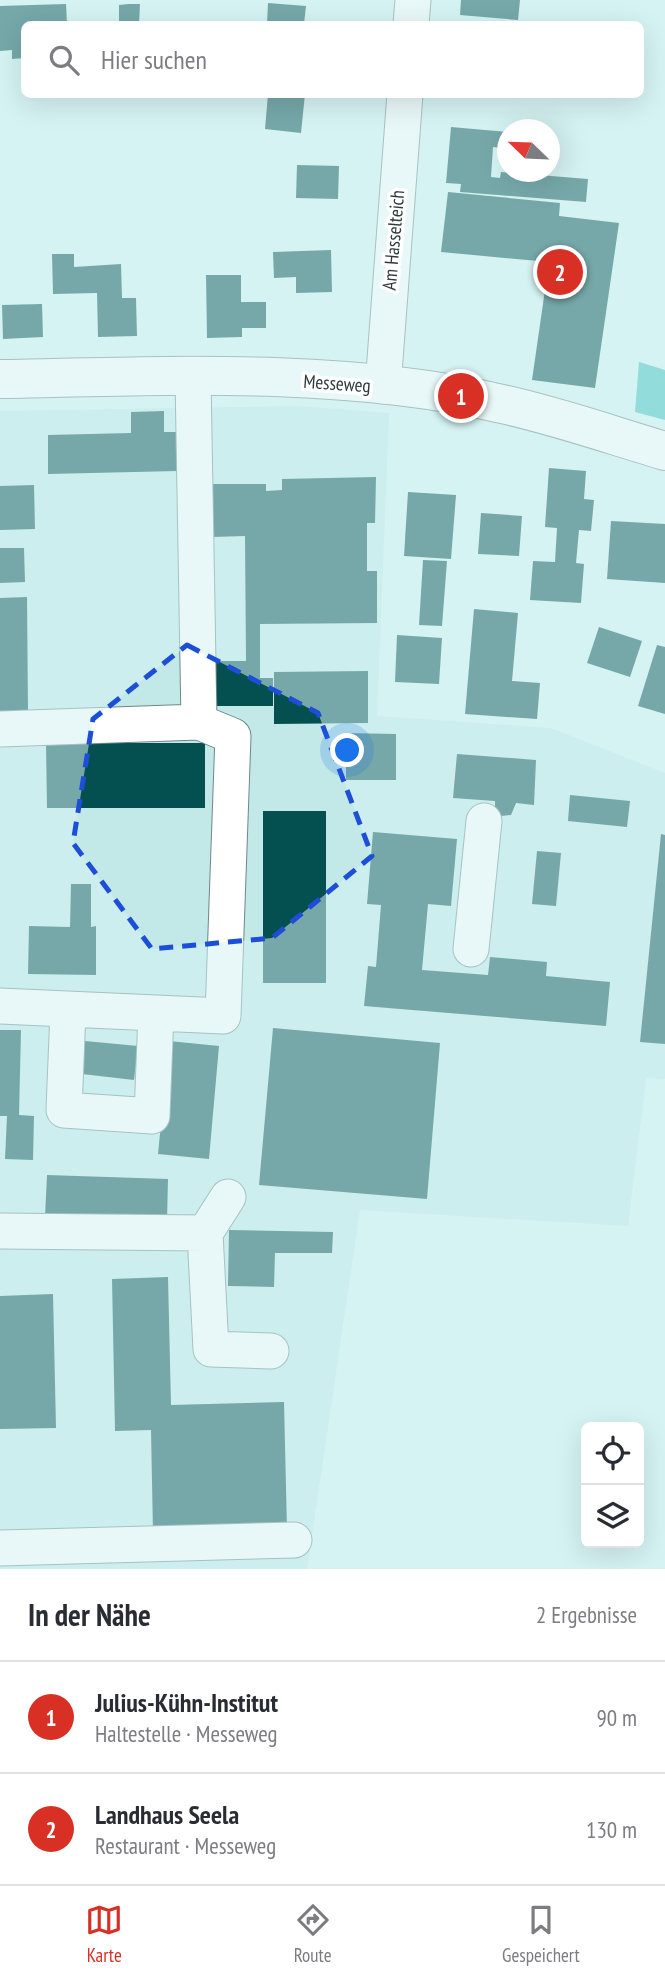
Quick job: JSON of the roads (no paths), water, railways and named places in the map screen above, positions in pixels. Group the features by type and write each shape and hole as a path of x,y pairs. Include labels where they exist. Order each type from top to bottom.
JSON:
{"main road":[{"name":"Messeweg","path":"0,379 193,377 383,386 502,404 665,451"}],"street":[{"path":"411,21 413,0"},
{"name":"Am Hasselteich","path":"383,386 405,98"},
{"path":"193,377 199,722"},
{"path":"0,729 199,722 233,736 223,1016 0,1006"},
{"path":"471,949 484,821"},
{"path":"68,1011 64,1110 152,1116 156,1013"},
{"path":"228,1197 205,1233 211,1349 271,1351"},
{"path":"0,1231 205,1233"},
{"path":"0,1548 294,1540"}],"place":[{"name":"Landhaus Seela","path":"560,272"},
{"name":"Julius-Kühn-Institut","path":"461,396"}]}
